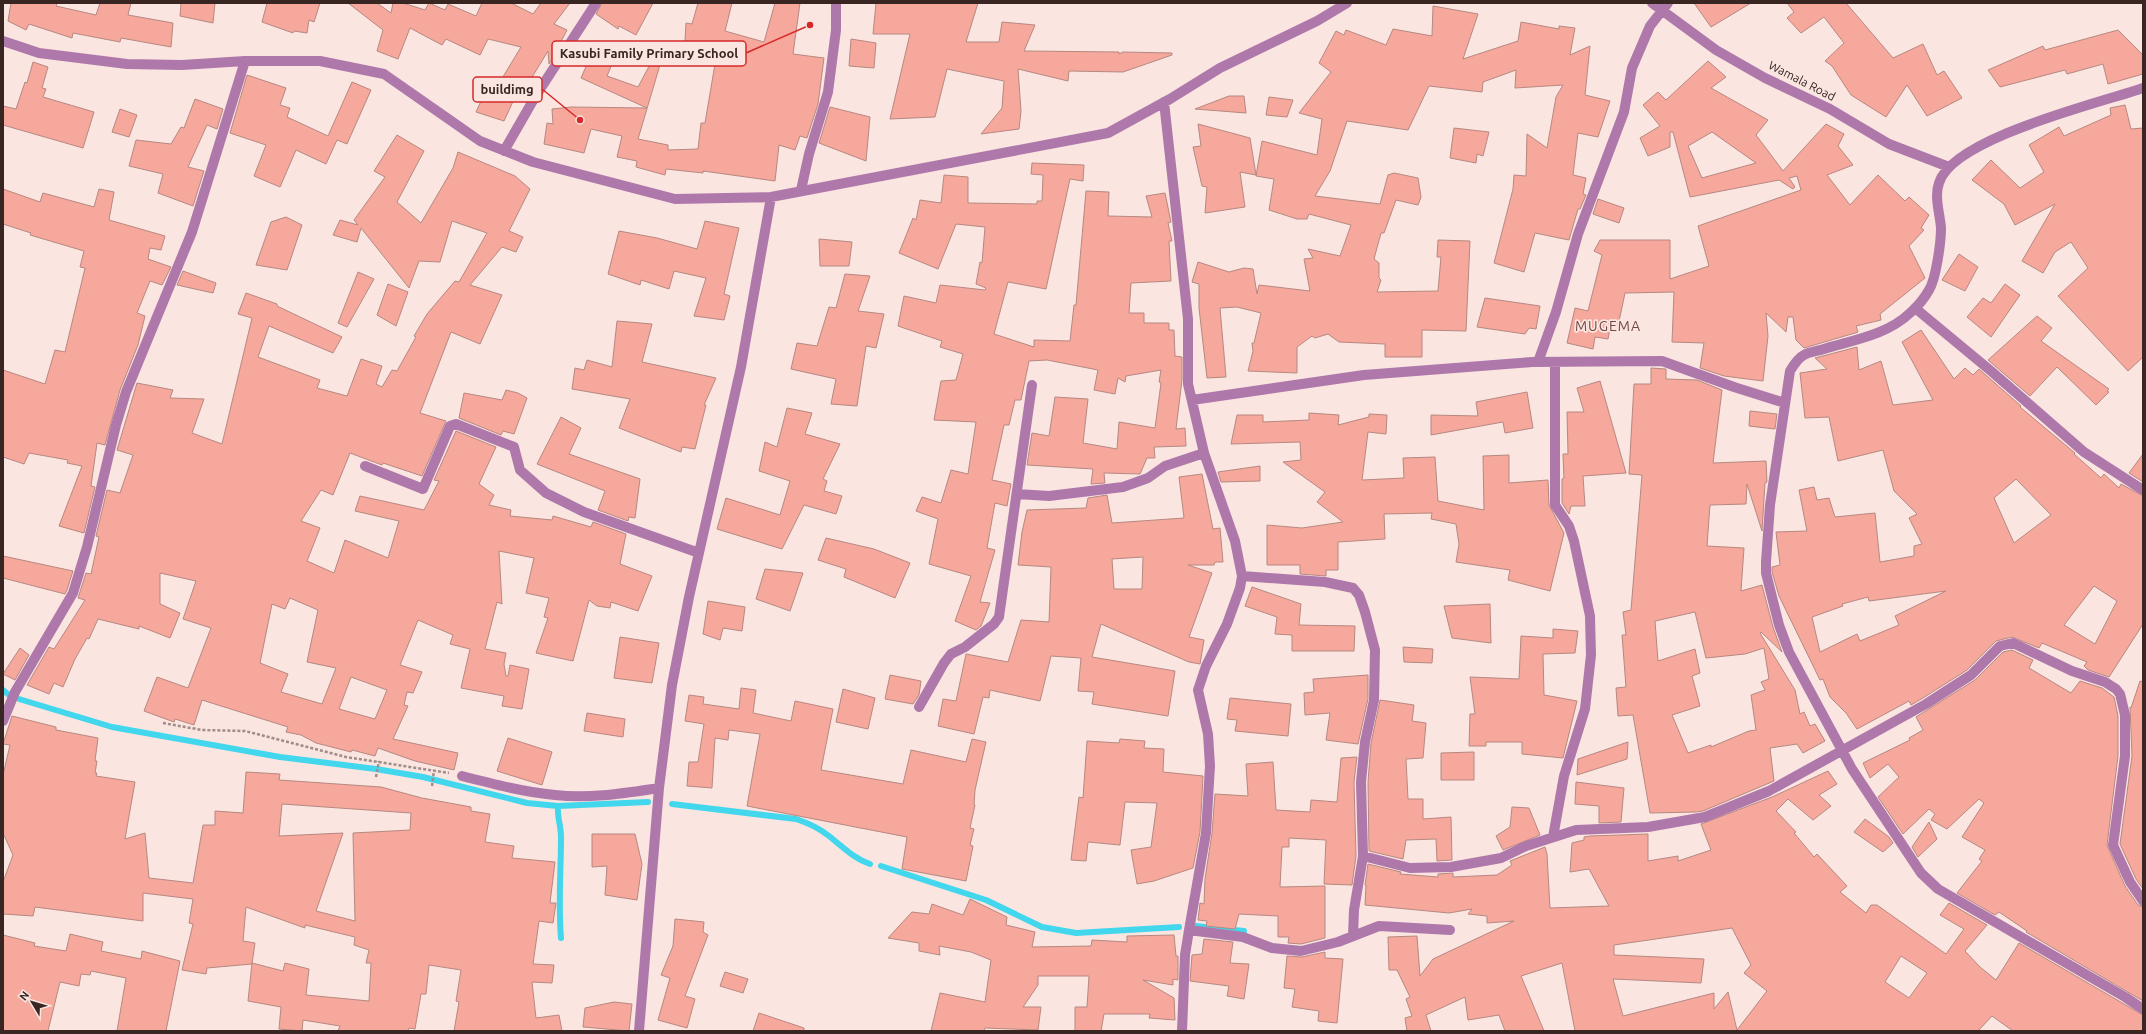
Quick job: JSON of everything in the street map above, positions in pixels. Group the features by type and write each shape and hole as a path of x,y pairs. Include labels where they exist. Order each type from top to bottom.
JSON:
{"street":[{"path":"504,151 535,97 596,3"},
{"path":"801,190 809,154 828,92 836,30 836,3"},
{"path":"3,41 39,53 127,64 182,65 245,61 320,61 384,74 480,142 533,162 675,199 771,196 1108,133 1164,102 1220,68 1317,21 1347,3"},
{"name":"Wamala Road","path":"1652,3 1665,6 1716,50 1759,74 1830,109 1889,144 1949,167"},
{"path":"1538,362 1556,312 1578,234 1624,112 1632,68 1650,26 1665,6"},
{"path":"3,721 15,692 73,594 87,547 116,425 126,392 192,232 245,61"},
{"path":"2143,88 2031,123 1975,150 1949,167 1939,183 1938,206 1941,229 1936,268 1930,289 1915,308 1901,322 1856,340 1804,355 1790,371 1770,505 1766,572 1779,625 1789,652 1842,751 1929,883 2040,950 2118,993 2143,1009"},
{"path":"1164,102 1188,319 1188,384 1204,453 1235,541 1242,576 1240,588 1227,624 1206,666 1198,690 1208,734 1210,766 1206,833 1188,930 1185,955 1182,1031"},
{"path":"639,1031 659,788 672,685 699,553 741,367 771,196"},
{"path":"1915,308 1991,371 2084,452 2143,490"},
{"path":"1192,400 1364,375 1538,362 1662,361 1734,387 1785,403"},
{"path":"1552,837 1564,776 1585,710 1591,655 1590,616 1574,541 1569,526 1555,505 1555,362"},
{"path":"919,707 944,663 951,654 965,647 994,624 999,617 1032,385"},
{"path":"365,466 423,489 450,426 456,424 514,446 520,470 546,493 584,512 699,553"},
{"path":"1017,494 1061,496 1123,487 1148,478 1165,466 1204,453"},
{"path":"1242,576 1325,582 1353,588 1359,595 1375,650 1374,700 1365,742 1361,782 1363,856 1354,910 1353,936"},
{"path":"1363,856 1410,868 1451,867 1501,858 1526,846 1576,830 1648,827 1705,817 1769,791 1963,682 1971,676 1990,654 2000,646 2007,644 2019,645 2072,671 2105,682 2116,689 2120,694 2125,715 2125,756 2113,845 2130,882 2143,901"},
{"path":"462,776 508,788 556,796 614,795 659,788"},
{"path":"1188,930 1243,937 1272,948 1301,951 1319,948 1379,926 1450,930"}],"path":[{"path":"162,722 202,730 245,731 346,757 434,770 462,776"},
{"path":"376,777 379,761"},
{"path":"432,786 434,770"}],"building":[{"path":"11,3 57,3 56,6 96,15 100,3 131,3 128,15 173,23 171,47 121,38 120,42 73,33 72,38 29,24 26,30 8,21"},
{"path":"181,3 215,3 213,23 180,16"},
{"path":"267,3 320,3 314,22 309,20 307,33 294,31 293,33 262,22"},
{"path":"348,3 377,3 391,13 393,3 403,3 425,10 429,3 445,10 448,4 476,16 482,3 511,3 533,14 541,3 570,3 554,24 567,30 550,63 549,64 548,51 520,97 516,95 504,121 476,112 487,88 495,90 521,47 488,39 480,55 446,39 442,45 410,28 398,59 377,51 383,30"},
{"path":"602,3 653,3 636,35 619,26 618,29 596,14"},
{"path":"698,3 732,3 725,31 764,42 775,3 800,3 793,54 824,58 818,104 807,138 800,136 795,150 779,145 775,181 703,171 703,173 666,169 665,175 636,167 637,161 617,157 622,136 591,129 584,153 544,144 547,123 553,124 552,109 571,107 647,108 581,78 591,55 612,64 607,76 638,87 655,55 662,58 638,139 668,145 668,150 698,149 701,123 705,123 716,58 707,53 710,43 685,41 686,23 692,24"},
{"path":"876,3 978,3 966,42 999,42 1002,22 1035,25 1024,51 1119,52 1119,54 1123,52 1172,53 1172,55 1123,72 1069,71 1068,81 1018,69 1021,111 1019,129 981,134 1002,108 1004,81 947,69 935,117 890,119 910,34 873,34"},
{"path":"1694,3 1751,3 1711,27"},
{"path":"1787,3 1846,3 1893,58 1923,44 1937,75 1944,71 1962,98 1927,116 1907,85 1886,117 1851,95 1832,66 1825,61 1844,43 1824,17 1801,33 1787,18 1794,12"},
{"path":"1433,6 1478,14 1463,59 1518,41 1521,22 1559,29 1559,26 1575,28 1570,55 1590,46 1585,95 1610,101 1598,137 1578,133 1573,175 1586,178 1583,194 1586,195 1580,209 1578,209 1569,240 1535,233 1524,272 1494,263 1513,189 1514,175 1526,176 1527,134 1547,148 1556,97 1563,85 1515,88 1516,70 1483,82 1482,92 1429,86 1408,130 1347,121 1330,171 1315,196 1380,204 1388,175 1394,173 1418,178 1421,197 1418,205 1396,200 1384,233 1381,233 1374,259 1379,263 1379,278 1381,280 1377,292 1438,291 1441,257 1437,257 1438,240 1470,241 1466,331 1422,330 1422,357 1385,357 1385,344 1339,342 1328,334 1315,338 1312,336 1297,347 1297,373 1248,371 1253,351 1252,343 1254,343 1261,313 1237,307 1220,308 1226,377 1207,378 1199,308 1199,284 1192,282 1198,262 1229,272 1244,268 1253,269 1257,294 1259,285 1310,291 1304,259 1313,258 1308,249 1340,256 1351,225 1309,214 1307,219 1297,219 1269,210 1274,179 1256,176 1262,141 1317,155 1322,119 1299,113 1331,72 1319,63 1336,31 1344,35 1346,30 1386,45 1393,29 1432,36"},
{"path":"2118,30 2143,55 2143,74 2108,84 2103,64 2067,74 2065,70 2000,87 1988,70 2043,46 2045,50"},
{"path":"851,39 876,43 874,68 849,66"},
{"path":"1708,61 1726,77 1711,88 1768,120 1756,135 1783,171 1826,124 1844,134 1838,146 1853,165 1827,175 1850,205 1878,175 1905,201 1909,197 1929,215 1921,228 1924,230 1909,246 1925,278 1880,314 1881,320 1856,326 1858,332 1804,348 1796,340 1793,317 1788,317 1786,332 1766,313 1768,336 1763,381 1724,376 1700,368 1704,343 1672,342 1674,292 1625,293 1618,326 1611,324 1608,339 1595,337 1593,349 1567,343 1575,308 1588,311 1602,255 1594,251 1600,240 1670,240 1670,279 1709,266 1698,226 1801,190 1797,176 1789,178 1795,187 1793,189 1779,180 1690,197 1673,132 1670,132 1670,147 1648,156 1640,138 1660,126 1643,105 1658,92 1666,100","holes":["1712,132 1756,163 1702,178 1688,146"]},
{"path":"33,62 48,67 42,88 46,89 43,97 94,112 83,148 3,125 3,106 16,109 25,82 27,83"},
{"path":"247,75 286,88 280,105 290,108 287,117 328,136 352,82 371,90 347,144 337,140 326,164 296,150 280,187 254,176 266,145 230,133"},
{"path":"1229,96 1244,96 1246,113 1195,109"},
{"path":"1269,97 1293,100 1287,117 1266,115"},
{"path":"195,99 223,109 217,129 207,125 188,167 204,171 193,206 158,193 163,174 129,166 136,140 171,144 181,127 184,128"},
{"path":"2125,105 2131,129 2143,128 2143,357 2128,371 2058,296 2088,268 2071,242 2055,252 2043,273 2022,261 2055,204 2015,225 2004,204 1972,180 1991,160 2020,188 2044,172 2029,145 2059,127 2064,136 2111,115 2110,108"},
{"path":"830,107 870,117 866,161 819,143"},
{"path":"120,109 137,115 129,137 112,132"},
{"path":"1198,124 1250,138 1256,175 1240,172 1245,207 1205,213 1207,187 1202,186 1193,147 1201,146"},
{"path":"1454,128 1489,132 1483,156 1477,154 1476,163 1450,158"},
{"path":"397,135 424,151 397,202 421,223 453,168 458,152 515,176 530,189 509,231 523,237 516,252 502,247 470,285 502,295 480,344 451,332 420,413 446,421 422,476 383,463 382,465 350,453 333,495 321,490 301,521 320,528 307,561 334,573 345,540 388,558 399,521 355,511 360,496 424,510 439,481 434,480 456,431 496,447 479,484 494,495 489,505 511,510 510,516 552,520 553,516 591,527 593,522 626,534 620,564 652,576 638,611 611,602 610,608 597,606 589,600 573,661 536,653 548,618 544,617 549,598 526,593 534,558 499,551 502,604 497,602 485,649 506,653 504,664 506,676 508,676 510,665 529,669 522,709 502,706 504,696 461,688 470,649 450,644 453,635 418,620 400,665 422,672 413,693 407,692 404,705 408,706 393,739 458,753 454,770 415,761 378,748 375,756 352,750 351,752 316,743 301,735 286,732 288,727 202,700 194,725 175,719 174,722 144,711 157,677 188,688 211,628 183,619 196,581 160,573 160,604 180,613 170,638 139,626 139,629 98,619 89,639 87,638 75,659 63,687 54,683 49,694 27,685 49,647 54,649 85,600 78,598 86,573 91,574 99,537 96,536 107,490 120,493 133,455 117,450 137,383 173,390 170,398 204,399 192,433 222,444 252,318 238,314 246,293 277,304 277,306 342,337 333,353 269,326 258,357 320,380 317,388 347,396 361,359 382,366 376,384 382,387 392,370 397,371 416,337 414,336 427,314 455,281 459,282 487,233 452,221 440,262 419,261 409,288 361,228 357,242 333,235 340,220 358,225 354,220 385,177 374,171","holes":["290,598 318,610 307,662 336,668 322,704 281,692 288,674 260,663 272,604 285,609","351,677 387,690 375,719 339,709"]},
{"path":"1032,163 1084,165 1083,181 1070,179 1046,289 1008,282 994,334 1034,347 1034,340 1070,341 1074,305 1076,305 1086,191 1109,192 1108,216 1152,217 1146,196 1165,193 1171,222 1168,223 1172,241 1169,241 1171,281 1131,283 1129,313 1144,313 1144,323 1169,323 1169,330 1174,330 1175,356 1182,357 1182,380 1176,429 1185,428 1186,446 1154,447 1155,458 1147,458 1140,474 1104,473 1105,483 1091,484 1093,469 1027,465 1032,433 1049,436 1055,397 1088,399 1083,443 1117,449 1119,422 1155,428 1161,383 1159,382 1161,370 1126,376 1125,382 1118,378 1115,394 1094,390 1098,370 1047,360 1029,361 1021,400 1015,400 1009,425 1004,425 992,480 1011,484 1007,506 995,503 987,548 995,550 980,602 990,603 981,626 976,630 955,621 971,576 929,564 938,519 916,511 922,497 941,503 951,470 968,474 976,422 934,420 941,381 956,380 963,354 940,347 942,341 898,326 904,296 936,303 940,285 985,290 986,288 976,284 980,262 982,263 985,227 956,224 938,269 899,253 913,218 916,220 920,200 941,203 944,175 968,177 968,203 1037,204 1037,201 1042,201 1043,175 1031,174"},
{"path":"3,189 40,202 43,193 94,207 99,189 114,192 109,220 165,236 161,250 150,248 148,259 171,267 162,285 150,281 137,313 145,316 138,345 120,390 105,445 97,443 91,486 95,487 84,533 59,526 82,466 67,463 68,460 29,453 24,464 3,457 3,370 45,384 55,350 65,352 85,268 80,267 84,251 30,235 31,233 3,224"},
{"path":"1598,199 1624,208 1619,223 1593,214"},
{"path":"286,217 302,225 287,270 256,265 271,222"},
{"path":"705,221 739,228 724,294 730,296 724,320 694,316 706,278 674,271 669,289 641,280 640,285 608,274 619,231 657,238 697,249"},
{"path":"819,239 852,242 849,266 820,266"},
{"path":"1959,254 1978,267 1965,291 1942,280"},
{"path":"183,271 216,283 213,293 177,285"},
{"path":"358,272 374,279 347,327 338,323"},
{"path":"845,274 870,276 858,311 884,314 876,348 866,346 857,406 831,404 836,379 791,369 797,343 817,346 829,307 836,308"},
{"path":"388,284 408,292 396,326 377,315"},
{"path":"2005,284 2020,295 1991,337 1967,317 1983,298 1991,303"},
{"path":"1485,298 1540,306 1536,329 1529,328 1525,334 1477,327"},
{"path":"2037,316 2052,328 2041,341 2109,389 2107,391 2109,392 2096,405 2057,367 2030,396 1988,360"},
{"path":"617,321 652,324 642,362 716,378 704,405 706,405 695,449 682,447 681,452 619,428 630,399 572,389 575,368 584,370 587,360 612,367"},
{"path":"1921,330 1954,379 1965,368 1973,375 1979,369 2021,406 2020,407 2075,453 2074,454 2101,478 2104,474 2119,488 2121,484 2143,496 2143,624 2109,677 2088,670 2084,666 2087,662 2042,643 2039,648 2012,637 1996,641 1967,670 1923,698 1911,705 1909,701 1857,729 1846,713 1830,697 1823,679 1820,680 1779,596 1772,572 1772,567 1780,565 1776,532 1807,531 1799,490 1814,487 1817,500 1829,498 1835,517 1875,513 1880,562 1914,556 1914,546 1922,544 1909,518 1917,514 1894,491 1883,450 1838,461 1829,417 1805,418 1800,373 1827,369 1815,358 1857,347 1859,370 1881,361 1893,405 1933,400 1902,342","holes":["2016,479 2051,515 2014,543 1994,498","2094,586 2117,601 2095,644 2064,625","1946,591 1895,616 1899,625 1860,641 1857,634 1820,652 1812,617 1843,606 1842,604 1868,597 1869,601"]},
{"path":"1651,368 1666,369 1666,379 1697,380 1722,390 1713,463 1766,461 1767,482 1765,483 1762,531 1747,484 1746,504 1710,505 1707,546 1744,548 1741,591 1762,585 1773,627 1782,652 1761,632 1760,633 1795,690 1800,714 1804,712 1810,726 1815,724 1825,741 1803,753 1797,744 1770,748 1774,781 1703,811 1696,812 1650,813 1633,715 1618,716 1616,688 1626,687 1622,635 1626,635 1623,612 1631,610 1642,475 1629,474 1634,384 1651,384","holes":["1695,612 1706,658 1745,654 1764,648 1769,679 1761,682 1765,690 1751,695 1756,730 1749,731 1711,747 1711,745 1688,753 1672,715 1700,706 1692,676 1700,673 1695,649 1658,661 1655,621"]},
{"path":"1600,381 1626,473 1583,476 1585,506 1571,506 1569,514 1562,503 1562,479 1564,478 1563,454 1568,454 1567,412 1584,412 1577,388"},
{"path":"506,390 518,393 527,398 514,434 503,431 501,435 459,418 464,393 502,400"},
{"path":"1527,392 1533,428 1505,433 1503,422 1431,435 1431,415 1478,416 1476,402"},
{"path":"787,408 812,413 805,434 840,444 823,479 827,481 824,491 842,496 836,514 804,505 782,549 717,529 726,498 780,515 790,481 759,471 765,442 777,447"},
{"path":"1750,411 1777,414 1775,429 1749,426"},
{"path":"1309,413 1339,415 1338,425 1369,417 1369,414 1387,415 1386,434 1368,432 1362,480 1404,478 1403,458 1435,457 1438,501 1484,510 1483,456 1509,455 1509,483 1548,480 1549,505 1564,533 1550,591 1508,580 1510,570 1456,562 1459,544 1456,524 1431,519 1432,513 1384,514 1385,539 1338,542 1338,570 1326,570 1326,576 1300,574 1300,565 1267,565 1267,525 1302,528 1343,522 1317,502 1325,492 1283,462 1301,460 1300,442 1231,444 1237,415 1263,415 1263,422 1309,420"},
{"path":"561,417 581,428 569,454 640,479 635,518 629,517 628,521 598,510 605,491 537,464"},
{"path":"2143,454 2143,482 2129,473"},
{"path":"1260,466 1260,481 1221,482 1218,472"},
{"path":"1202,474 1213,529 1220,528 1223,562 1215,562 1214,565 1188,565 1212,573 1189,637 1204,640 1200,664 1189,662 1101,624 1092,657 1175,671 1168,716 1092,704 1094,692 1078,691 1081,658 1051,656 1040,701 990,690 989,698 983,697 974,734 938,726 943,699 956,701 966,654 1008,662 1021,620 1049,622 1051,567 1018,565 1022,532 1027,510 1086,508 1088,498 1107,495 1112,523 1184,518 1179,477","holes":["1143,557 1142,589 1114,589 1112,559"]},
{"path":"826,538 874,549 910,563 895,598 844,577 846,569 818,560"},
{"path":"3,556 73,571 65,594 3,578"},
{"path":"765,569 803,573 790,611 756,599"},
{"path":"1252,587 1301,604 1299,625 1355,626 1354,651 1292,651 1292,635 1275,634 1277,617 1245,606"},
{"path":"708,601 745,607 742,631 723,628 720,640 703,634"},
{"path":"1490,604 1491,643 1452,638 1444,606"},
{"path":"1553,629 1578,631 1575,653 1543,654 1544,695 1577,701 1563,758 1522,754 1522,742 1486,742 1486,746 1469,746 1470,714 1475,714 1470,677 1519,679 1521,636 1553,638"},
{"path":"620,637 659,643 652,683 614,678"},
{"path":"1403,647 1433,649 1432,663 1404,662"},
{"path":"20,648 29,655 15,680 3,674"},
{"path":"2012,650 2033,660 2029,668 2071,693 2080,681 2102,688 2114,697 2118,716 2118,756 2107,845 2125,886 2138,905 2143,907 2143,1001 2026,932 2027,931 1999,912 1995,915 1957,893 1982,861 1979,859 1985,850 1962,837 1984,803 1979,799 1947,829 1931,820 1935,814 1929,809 1903,834 1878,797 1899,777 1888,764 1870,778 1863,763 1910,740 1909,738 1923,730 1916,717 1975,680 2003,652"},
{"path":"890,675 921,681 919,695 913,704 885,699"},
{"path":"1368,675 1368,699 1358,744 1326,740 1330,713 1305,715 1304,693 1314,692 1313,679"},
{"path":"2140,681 2143,682 2143,889 2136,879 2120,844 2132,756 2130,707 2131,708"},
{"path":"741,688 756,690 753,713 791,721 795,701 833,709 821,770 903,784 911,750 966,762 972,739 986,742 975,790 975,805 970,828 974,829 970,845 973,846 966,881 902,869 907,837 747,806 760,734 729,730 728,740 715,738 712,788 687,786 689,762 698,762 704,724 685,721 689,695 704,697 703,704 739,709"},
{"path":"843,689 875,698 868,729 836,722"},
{"path":"1230,698 1291,704 1288,736 1235,731 1237,720 1227,719"},
{"path":"1380,700 1414,705 1412,721 1426,723 1423,758 1406,759 1408,799 1423,799 1423,819 1451,817 1452,860 1437,861 1436,839 1406,840 1403,859 1369,851 1368,782 1371,743"},
{"path":"587,713 625,719 623,737 584,731"},
{"path":"12,716 56,727 56,730 98,738 95,761 97,761 96,776 135,782 125,839 145,833 149,878 193,883 203,825 215,825 215,811 243,813 246,772 280,774 279,780 381,787 422,798 471,807 471,811 490,814 485,842 514,846 512,858 555,862 550,903 556,903 553,923 539,921 533,964 554,965 552,983 532,982 536,1018 559,1015 562,1031 454,1031 459,1002 456,1001 461,970 429,965 426,994 421,994 415,1029 409,1028 408,1031 338,1031 340,1026 303,1020 302,1031 279,1029 281,1007 248,1001 252,964 207,968 206,974 182,970 193,924 189,923 193,899 143,893 143,921 35,907 33,916 3,914 3,882 13,855 3,833 3,775 10,745 3,744","holes":["282,804 411,813 410,830 353,833 355,921 316,911 343,833 279,836","246,907 305,928 305,925 355,937 354,945 369,950 366,963 371,963 369,1001 306,995 309,969 285,963 283,971 252,963 255,943 243,941"]},
{"path":"508,738 552,752 542,785 497,771"},
{"path":"1120,739 1145,741 1144,748 1164,749 1163,772 1203,776 1200,832 1193,868 1154,881 1137,884 1131,850 1151,847 1157,803 1125,802 1120,845 1088,842 1086,861 1071,860 1079,797 1083,798 1087,741 1119,743"},
{"path":"1628,742 1627,759 1577,775 1578,759"},
{"path":"1474,752 1474,780 1441,780 1441,753"},
{"path":"1357,757 1354,782 1356,856 1352,885 1324,884 1326,840 1289,838 1289,847 1282,847 1280,887 1325,886 1325,938 1301,944 1288,943 1289,937 1278,937 1278,916 1239,914 1235,929 1206,926 1207,921 1198,920 1200,903 1204,904 1205,879 1212,833 1215,794 1248,796 1246,764 1273,762 1276,810 1310,812 1311,800 1337,802 1341,758"},
{"path":"1828,771 1837,784 1819,795 1831,806 1813,820 1788,799 1776,811 1796,832 1794,833 1814,857 1817,854 1847,886 1840,892 1866,913 1871,905 1877,905 1946,954 1964,929 1940,915 1949,903 1987,925 1965,951 1980,967 1996,980 2019,943 2143,1015 2143,1031 2013,1031 1992,1016 1978,1031 1575,1031 1562,963 1521,976 1544,1031 1505,1031 1499,1015 1468,1020 1465,997 1426,1015 1431,1031 1407,1031 1405,1018 1412,1016 1406,999 1410,997 1397,970 1389,970 1388,937 1417,936 1420,976 1433,959 1514,921 1487,923 1487,916 1468,914 1472,909 1449,913 1365,905 1365,885 1368,864 1401,872 1400,874 1438,877 1438,874 1453,873 1453,877 1497,875 1512,865 1510,861 1545,847 1547,854 1550,908 1609,906 1589,869 1570,872 1572,843 1584,840 1584,837 1590,836 1648,834 1648,861 1678,856 1678,861 1711,850 1701,824 1772,797","holes":["1732,928 1751,965 1744,973 1767,991 1737,1030 1728,992 1714,1009 1714,993 1623,1016 1613,979 1701,983 1704,959 1614,955 1614,945","1901,956 1927,973 1909,998 1885,982"]},
{"path":"1576,782 1624,788 1621,822 1599,823 1599,806 1575,804"},
{"path":"1512,807 1529,808 1540,835 1503,850 1496,836 1510,827"},
{"path":"1865,819 1889,837 1893,843 1883,852 1854,832"},
{"path":"1929,822 1937,839 1918,857 1912,847"},
{"path":"592,834 635,834 642,864 637,900 605,895 607,866 592,867"},
{"path":"970,899 1007,917 1006,925 1035,932 1032,947 1091,946 1092,940 1127,942 1127,936 1174,935 1176,956 1178,956 1178,980 1173,979 1173,985 1143,980 1174,998 1175,1020 1149,1018 1150,1014 1104,1014 1101,1031 1075,1031 1075,1007 1087,1007 1089,976 1038,976 1038,985 1023,1007 1041,1007 1038,1030 985,1028 984,1031 931,1031 940,993 985,1002 991,960 971,952 939,946 940,955 919,951 919,943 888,938 912,912 929,914 932,904 963,915"},
{"path":"675,919 704,922 703,932 708,935 685,996 695,999 687,1028 658,1020 670,978 661,975 673,946"},
{"path":"70,934 103,942 101,951 141,959 142,951 180,961 166,1031 117,1031 126,978 91,971 90,975 81,974 79,986 60,982 48,1031 3,1031 3,935 35,943 34,946 66,951"},
{"path":"1204,939 1233,942 1230,963 1249,964 1244,999 1227,996 1229,986 1190,981 1192,955 1202,954"},
{"path":"1325,952 1325,958 1343,959 1337,1023 1318,1021 1319,1011 1292,1007 1295,989 1284,988 1287,956 1302,957"},
{"path":"725,972 748,979 743,993 720,986"},
{"path":"614,1002 632,1004 629,1031 583,1027 585,1008"},
{"path":"759,1013 804,1028 804,1031 753,1031"}],"waterway":[{"path":"3,690 9,695"},
{"path":"19,699 112,727 280,757 376,769 423,777 527,803 558,806 648,802"},
{"path":"672,804 796,819 821,831 853,855 870,864"},
{"path":"558,806 561,837 561,938"},
{"path":"881,866 986,900 1042,927 1076,933 1179,927"},
{"path":"1195,926 1244,931"}],"place":[{"name":"Kasubi Family Primary School","path":"810,25"},
{"name":"buildimg","path":"580,120"}],"district":[{"name":"MUGEMA","path":"1608,326"}]}
